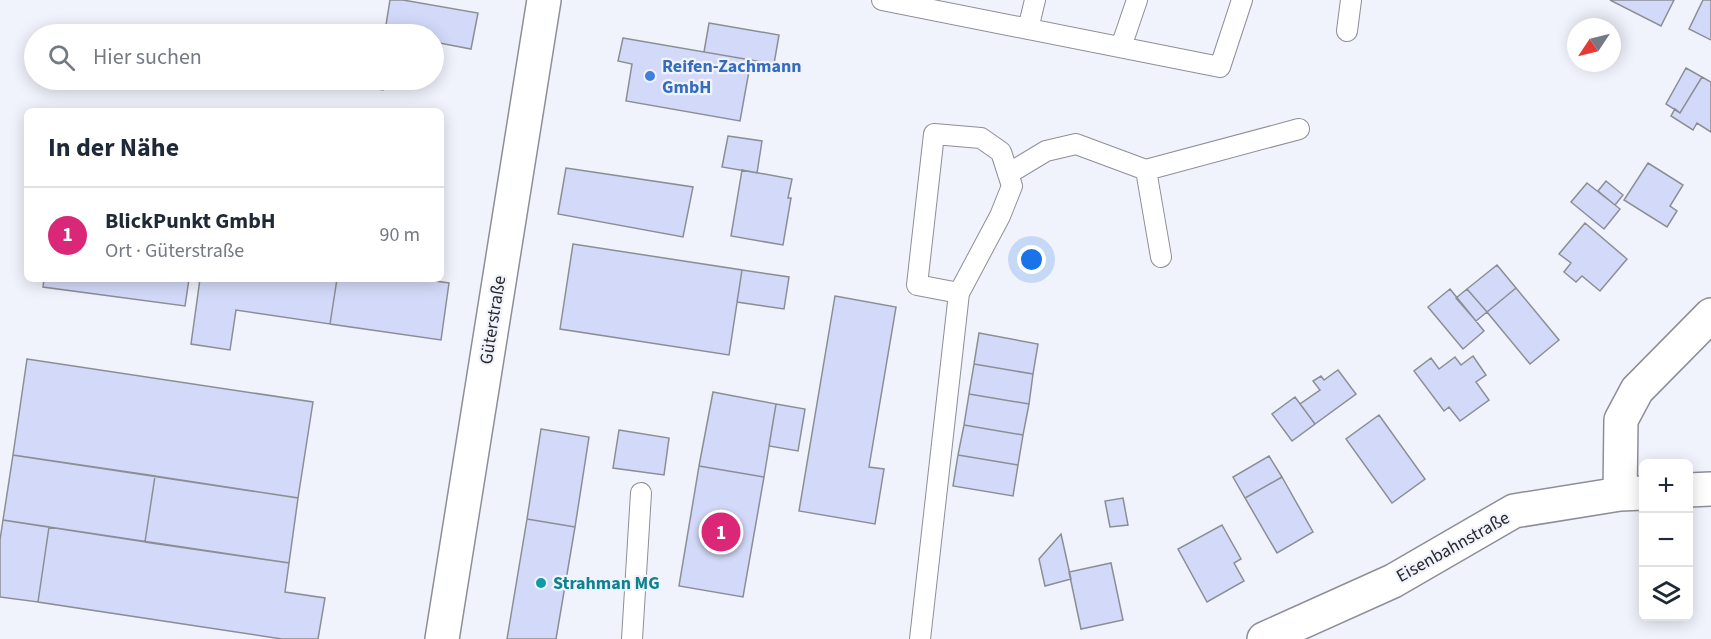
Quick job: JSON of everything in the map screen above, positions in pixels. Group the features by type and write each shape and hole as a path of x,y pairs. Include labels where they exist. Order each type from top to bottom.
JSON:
{"street":[{"name":"Güterstraße","path":"442,639 544,0"},
{"name":"Eisenbahnstraße","path":"1264,639 1393,581 1514,511 1632,493 1622,420 1637,390 1711,315"},
{"path":"1693,490 1711,489"}],"lane":[{"path":"882,0 1220,67 1242,0"},
{"path":"1121,47 1137,0"},
{"path":"1347,31 1351,0"},
{"path":"1028,29 1033,1"},
{"path":"1008,174 1046,151 1076,144 1146,170 1299,129"},
{"path":"920,639 959,293 1000,216 1012,186 1000,152 981,138 934,134 917,285 959,293"},
{"path":"1146,170 1161,257"},
{"path":"632,639 641,494"}],"building":[{"path":"390,0 403,0 478,13 471,49 444,44 444,24 386,24"},
{"path":"1610,0 1674,0 1661,26"},
{"path":"1703,0 1711,0 1711,40 1689,29"},
{"path":"709,23 779,35 774,64 704,52"},
{"path":"623,38 751,60 740,121 626,101 632,64 618,61"},
{"path":"1686,68 1702,77 1680,113 1666,104"},
{"path":"1702,77 1711,82 1711,132 1697,123 1693,130 1671,116 1675,109 1680,113"},
{"path":"728,136 762,141 757,173 722,167"},
{"path":"1648,163 1683,185 1670,206 1677,211 1667,227 1624,200"},
{"path":"566,168 693,187 683,237 558,214"},
{"path":"742,170 792,179 783,245 731,236"},
{"path":"1606,181 1623,195 1615,205 1598,191"},
{"path":"1587,183 1620,209 1604,229 1571,202"},
{"path":"1585,223 1627,259 1600,291 1582,276 1576,282 1564,272 1571,263 1559,254"},
{"path":"573,244 742,270 729,355 560,329"},
{"path":"1497,265 1516,288 1487,312 1467,289"},
{"path":"742,270 789,277 784,309 737,302"},
{"path":"44,282 189,282 185,306 43,287"},
{"path":"200,282 337,282 330,324 236,310 230,350 191,344"},
{"path":"337,282 449,283 441,340 330,324"},
{"path":"1516,288 1559,340 1530,364 1487,312"},
{"path":"1450,289 1484,331 1463,349 1428,307"},
{"path":"1467,289 1487,312 1476,321 1456,298"},
{"path":"835,296 896,307 869,467 884,469 875,524 799,511"},
{"path":"979,333 1038,344 1033,374 974,364"},
{"path":"1473,356 1486,375 1476,382 1489,400 1460,421 1449,407 1444,411 1414,371 1431,358 1439,369 1455,357 1461,365"},
{"path":"27,359 313,402 298,498 13,455"},
{"path":"974,364 1033,374 1029,404 969,394"},
{"path":"1338,370 1356,394 1315,424 1300,404 1320,390 1313,381 1321,376 1324,380"},
{"path":"713,392 776,404 764,477 699,466"},
{"path":"969,394 1029,404 1023,435 964,425"},
{"path":"1295,397 1315,424 1292,441 1272,414"},
{"path":"776,404 805,409 798,451 769,446"},
{"path":"1379,415 1425,479 1392,503 1346,439"},
{"path":"964,425 1023,435 1018,465 958,455"},
{"path":"541,429 589,437 575,527 527,519"},
{"path":"619,430 669,438 664,475 613,468"},
{"path":"13,455 155,476 145,542 3,520"},
{"path":"958,455 1018,465 1013,496 953,486"},
{"path":"1269,456 1282,477 1245,498 1233,477"},
{"path":"699,466 764,477 743,597 679,586"},
{"path":"155,476 298,498 289,563 145,542"},
{"path":"1282,477 1313,532 1277,553 1245,498"},
{"path":"1123,498 1128,525 1110,527 1105,501"},
{"name":"Strahman MG","path":"527,519 575,527 556,639 507,639"},
{"path":"3,520 49,527 38,602 0,597 0,540"},
{"path":"1222,525 1241,559 1234,563 1244,581 1207,602 1178,549"},
{"path":"49,527 289,563 285,592 325,598 318,639 282,639 38,602"},
{"path":"1061,534 1071,579 1045,586 1039,559"},
{"path":"1111,563 1123,620 1081,629 1069,572"}],"place":[{"name":"Reifen-Zachmann GmbH","path":"650,76"},
{"name":"BlickPunkt GmbH","path":"721,532"},
{"name":"Strahman MG","path":"541,583"}]}
